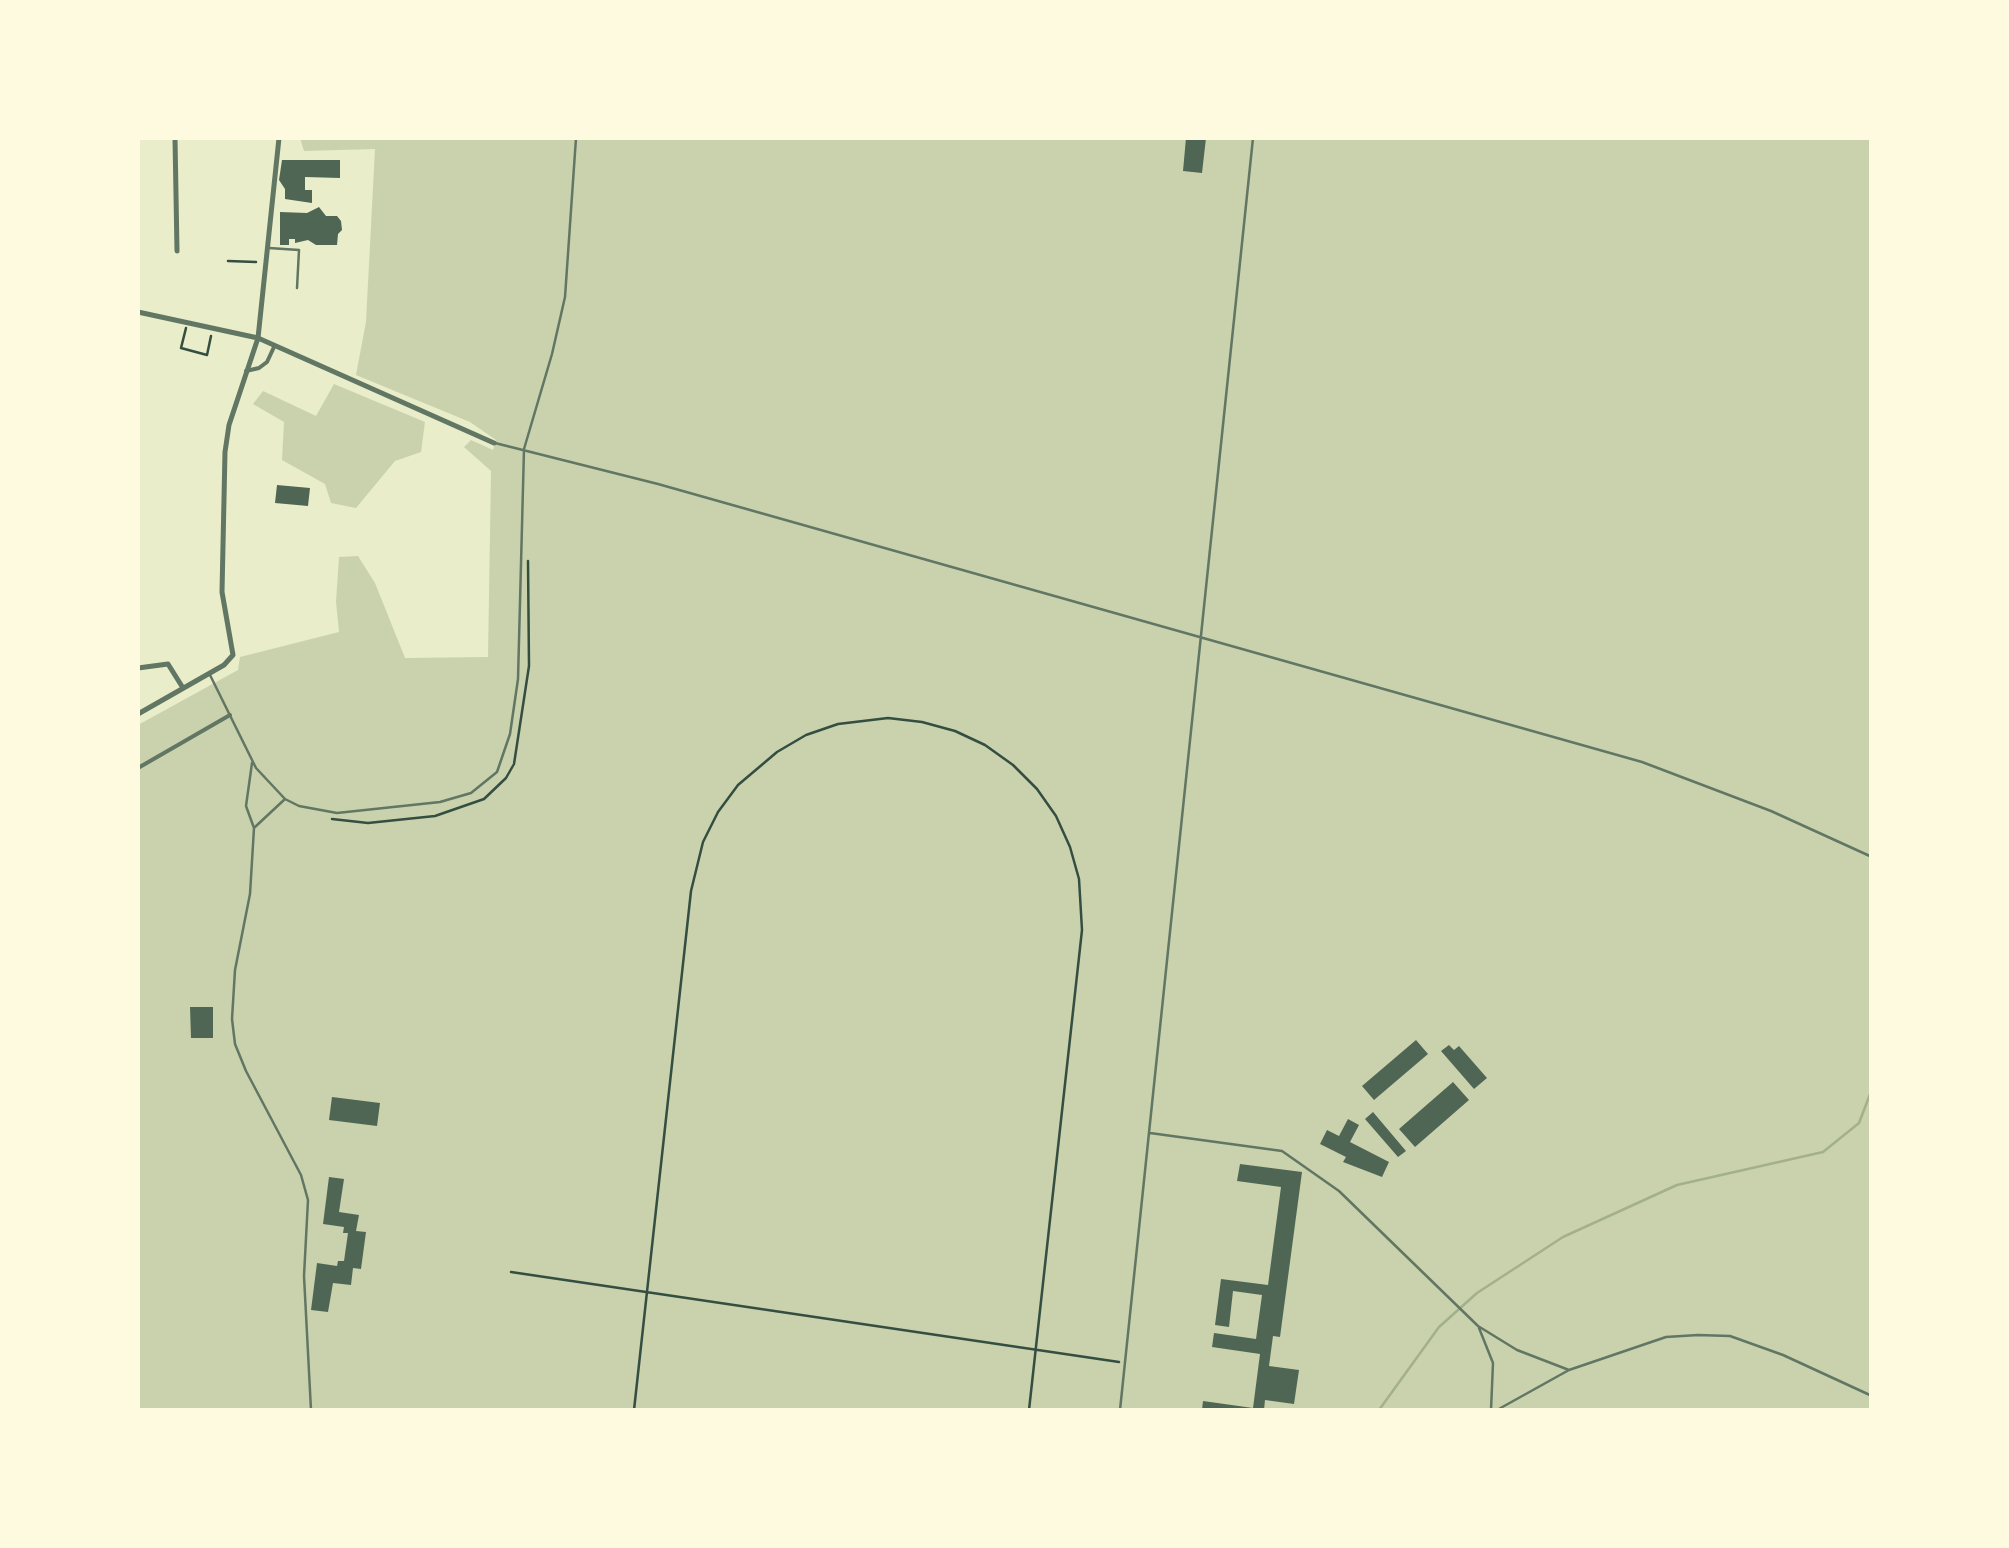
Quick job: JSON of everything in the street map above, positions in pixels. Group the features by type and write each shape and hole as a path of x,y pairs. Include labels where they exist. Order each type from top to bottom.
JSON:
{"street":[{"path":"175,138 177,251"},
{"path":"138,714 210,674 233,655 222,592 228,425 258,338 279,138"},
{"path":"138,312 258,338 494,443"},
{"path":"246,371 266,362 275,345"},
{"path":"138,668 168,664 183,688"},
{"path":"138,768 230,715"}],"lane":[{"path":"210,674 252,762 285,799 323,812 404,808 472,793 498,772 510,734 518,679 524,450 565,296 576,138"},
{"path":"1120,1410 1253,138"},
{"path":"267,248 298,250 297,288"},
{"path":"494,443 575,462 1654,766 1771,811 1872,857"},
{"path":"252,762 246,806 254,828 250,894 235,970 232,1020 235,1044 246,1071 306,1190 304,1276 312,1410"},
{"path":"254,828 285,799"},
{"path":"1150,1133 1282,1151 1339,1191 1478,1326 1517,1350 1569,1370"},
{"path":"1478,1326 1493,1363 1491,1410"},
{"path":"1497,1410 1569,1370 1666,1337 1730,1336 1872,1396"}],"path":[{"path":"228,261 266,263"},
{"path":"187,322 181,348 207,355 212,327"},
{"path":"634,1410 690,891 698,858 710,826 750,772 791,743 822,729 888,718 955,731 985,745 1025,776 1064,831 1079,879 1082,930 1029,1410"},
{"path":"322,816 342,822 435,816 484,799 506,778"},
{"path":"511,1272 1126,1363"}],"green space":[{"path":"300,138 1871,138 1871,1410 138,1410 138,725 238,670 240,657 339,632 339,557 358,556 375,583 405,658 488,657 491,471 464,447 471,440 493,450 496,440 470,422 356,375 366,322 375,149 304,151"},
{"path":"334,384 425,422 421,452 395,461 356,508 331,503 325,484 282,460 284,422 253,404 263,391 316,416"}],"building":[{"path":"1186,138 1206,138 1202,173 1183,171"},
{"path":"282,160 340,160 340,178 305,177 305,190 312,190 312,203 285,199 285,189 279,180"},
{"path":"319,207 326,216 337,216 341,221 337,245 316,245 308,240 295,243 295,239 289,239 289,245 280,245 280,212 307,213"},
{"path":"277,485 310,488 308,506 275,503"},
{"path":"190,1007 213,1007 213,1038 191,1038"},
{"path":"1416,1040 1428,1054 1374,1100 1362,1086"},
{"path":"1449,1045 1454,1050 1459,1046 1487,1078 1474,1089 1441,1051"},
{"path":"1453,1082 1469,1100 1415,1147 1399,1129"},
{"path":"332,1097 380,1103 377,1126 329,1120"},
{"path":"1373,1112 1406,1151 1398,1157 1365,1119"},
{"path":"1348,1119 1359,1125 1350,1142 1389,1162 1382,1177 1343,1162 1346,1157 1320,1144 1327,1130 1339,1136"},
{"path":"1240,1164 1302,1172 1280,1337 1273,1336 1269,1366 1299,1370 1294,1404 1265,1400 1264,1410 1202,1410 1203,1401 1253,1408 1260,1354 1212,1347 1214,1333 1256,1339 1262,1295 1233,1291 1229,1327 1215,1325 1221,1279 1268,1285 1281,1187 1237,1181"},
{"path":"329,1177 344,1179 339,1212 359,1215 356,1231 366,1232 361,1269 353,1268 351,1285 333,1283 328,1312 311,1310 317,1263 337,1266 338,1261 344,1261 348,1233 343,1233 344,1227 323,1224"}],"waterway":[{"path":"1379,1410 1439,1327 1477,1293 1563,1237 1677,1185 1823,1152 1859,1123 1872,1089"}]}
